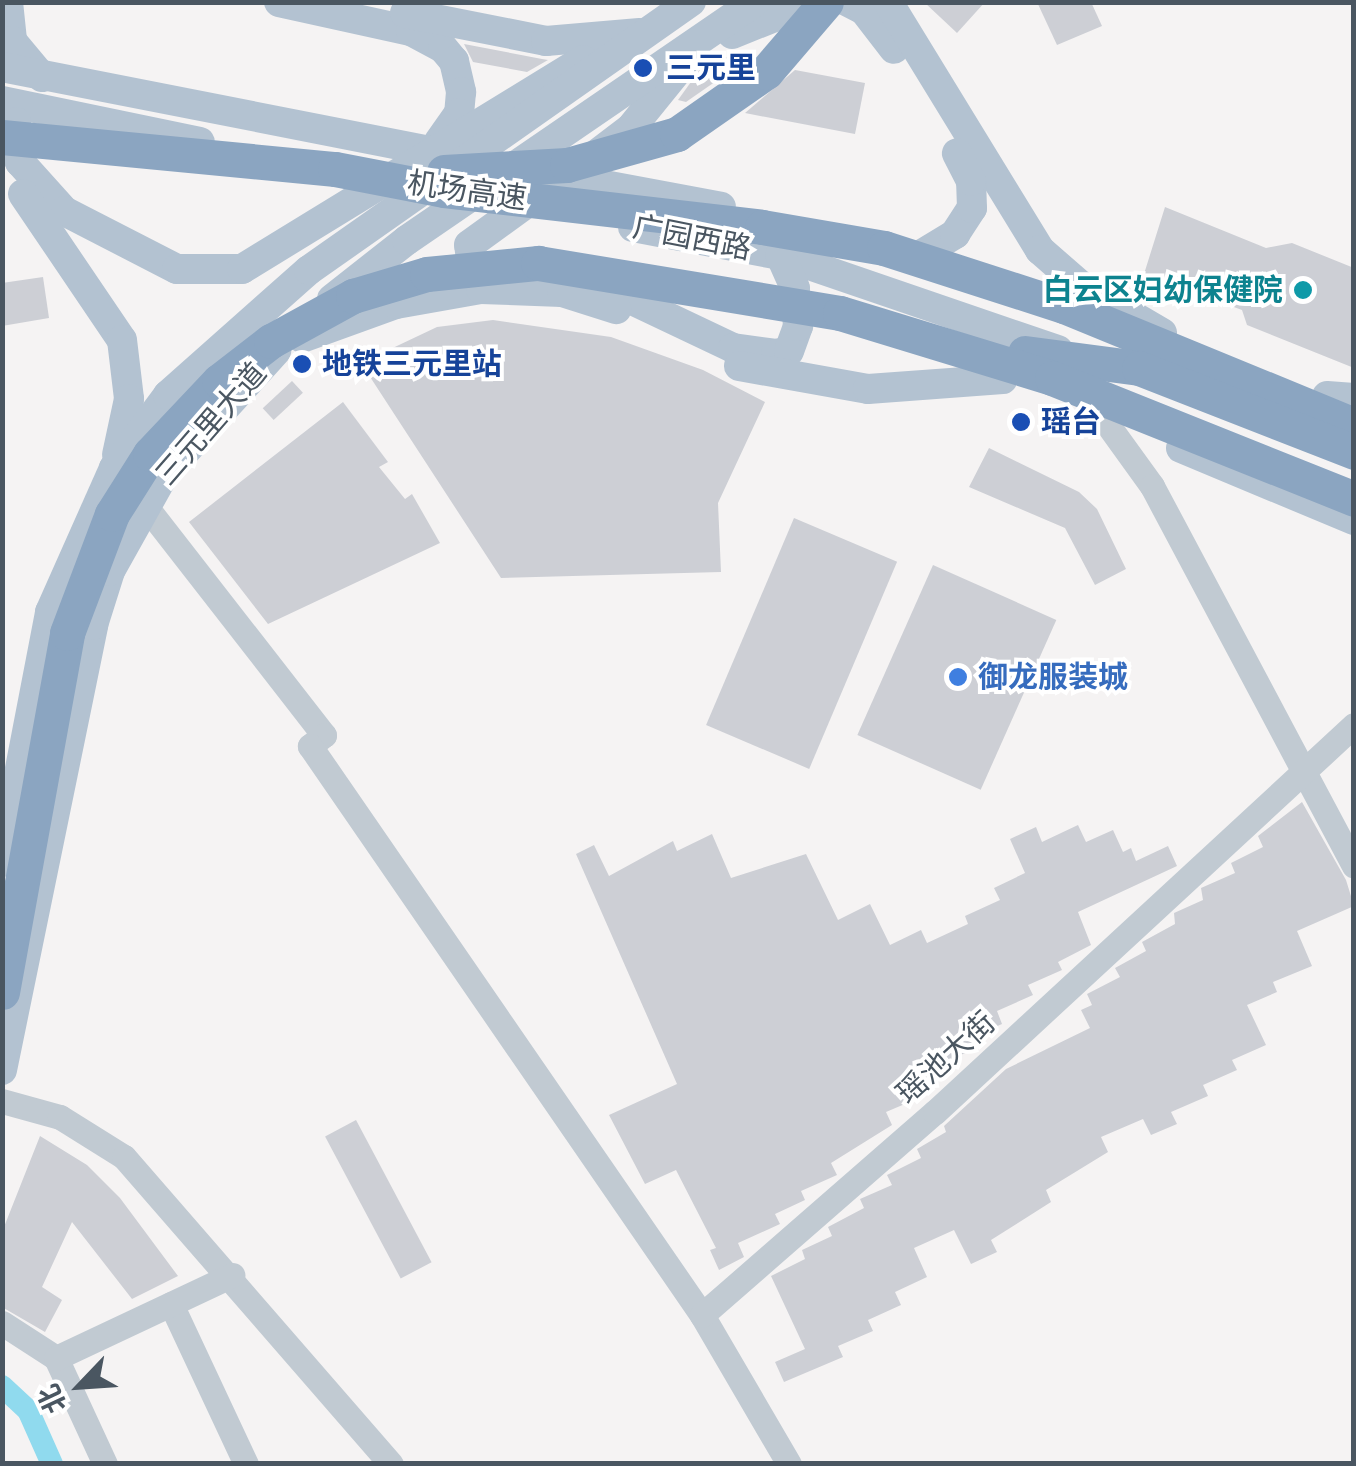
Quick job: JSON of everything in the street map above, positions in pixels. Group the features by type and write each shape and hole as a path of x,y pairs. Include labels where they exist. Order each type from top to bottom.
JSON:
{"highway":[{"path":"335,169 506,170 634,151 726,106 780,58 826,2"},
{"path":"18,113 182,154"},
{"name":"机场高速","path":"2,137 335,169 444,190 802,232 926,257 1173,344"},
{"path":"2,992 67,633 98,542 170,430 271,341 385,285 509,264 609,270 1009,351 1140,368 1354,452"},
{"path":"887,324 1144,411 1354,498"},
{"path":"1173,344 1347,401"},
{"path":"1173,344 1354,425"},
{"path":"2,942 32,838"}],"main road":[{"path":"8,2 12,42 42,78"},
{"path":"279,2 411,31 443,48 458,74 459,112 426,155"},
{"path":"358,2 519,39 586,42 645,32"},
{"name":"三元里大道","path":"2,862 50,612 114,468 184,377 310,270 691,2"},
{"name":"三元里大道","path":"2,1070 93,624 144,504 280,347 406,240 692,51 754,2"},
{"path":"780,255 795,288 798,326 789,350 762,355 722,343 606,286 476,271 468,260 474,238 631,128 692,51 812,2"},
{"path":"848,2 878,26 972,181 965,222 926,257"},
{"path":"888,2 1040,250 1080,284 1173,344 1347,401"},
{"path":"18,113 11,141 42,192 98,232 178,269 242,270 323,223 548,77 645,32"},
{"name":"广园西路","path":"2,67 42,78 786,220 926,257"},
{"name":"广园西路","path":"2,101 18,113 81,119 780,255 960,313 1354,469"},
{"path":"2,168 76,264 122,340 129,399 114,468"},
{"path":"184,377 323,223"},
{"path":"780,255 874,325 1354,520"},
{"path":"280,347 396,304 532,288 594,300 731,363 783,377 908,390 1003,379"},
{"path":"1298,497 1354,498"}],"street":[{"path":"280,347 474,238"},
{"path":"1235,420 1245,382 1261,370"},
{"path":"1100,414 1152,486 1354,866"},
{"path":"144,504 324,735 310,746 702,1315 789,1464"},
{"name":"瑶池大街","path":"702,1315 935,1112 1354,725"},
{"path":"2,1100 60,1117 104,1141 232,1275 379,1460"},
{"path":"56,1358 232,1275"},
{"path":"171,1304 246,1464"},
{"path":"2,1324 56,1358 106,1464"}],"building":[{"path":"924,2 985,2 957,33"},
{"path":"1037,2 1091,2 1102,26 1057,45"},
{"path":"464,44 548,60 527,72 473,62"},
{"path":"711,54 745,61 686,102 678,100"},
{"path":"795,70 865,83 855,134 745,113"},
{"path":"1165,207 1266,248 1292,243 1354,268 1354,368 1247,325 1242,310 1144,274"},
{"path":"43,277 49,318 2,326 2,283"},
{"path":"493,320 611,337 703,370 765,402 718,503 721,572 501,578 361,363 437,327"},
{"path":"292,381 303,393 274,420 263,408"},
{"path":"343,402 388,462 379,467 405,499 412,494 440,543 268,624 189,522"},
{"path":"989,448 1079,492 1097,509 1126,569 1095,585 1065,528 969,487"},
{"path":"794,518 897,562 809,769 706,725"},
{"name":"御龙服装城","path":"933,565 1056,620 981,790 857,735"},
{"path":"1302,802 1346,880 1354,906 1297,931 1312,966 1273,982 1277,992 1247,1005 1266,1045 1232,1060 1237,1070 1203,1085 1208,1096 1171,1112 1177,1124 1151,1135 1143,1119 1101,1137 1108,1152 1046,1190 1051,1202 991,1240 997,1252 971,1264 954,1230 914,1248 927,1277 895,1292 901,1305 868,1320 873,1331 838,1346 843,1357 784,1382 775,1362 805,1349 771,1276 805,1259 802,1250 832,1236 828,1227 864,1208 860,1199 892,1185 887,1175 921,1158 917,1149 946,1132 944,1126 1006,1069 1090,1028 1081,1010 1092,1005 1087,994 1120,977 1115,968 1146,951 1142,942 1175,924 1174,913 1203,900 1201,888 1235,873 1231,863 1263,847 1258,836"},
{"path":"1078,825 1086,842 1113,830 1123,852 1131,848 1136,861 1168,846 1177,866 1078,912 1091,945 1058,962 1062,970 1028,985 1033,995 997,1011 1002,1024 970,1038 975,1049 946,1061 950,1071 914,1086 919,1098 886,1112 892,1125 831,1163 837,1175 801,1191 805,1200 775,1214 780,1224 738,1243 744,1257 719,1270 710,1250 716,1248 676,1170 645,1184 609,1115 677,1084 576,854 594,845 609,876 673,841 677,851 712,834 731,878 806,854 838,920 870,904 890,945 921,930 927,943 968,924 965,916 1000,900 994,888 1025,873 1010,839 1036,827 1042,842"},
{"path":"356,1120 432,1262 401,1279 325,1136"},
{"path":"40,1136 87,1165 120,1198 178,1276 132,1299 72,1222 42,1287 62,1300 45,1332 2,1307 2,1232"}],"waterway":[{"path":"2,1386 28,1410 52,1464"}],"place":[{"name":"三元里","path":"643,68"},
{"name":"白云区妇幼保健院","path":"1303,290"},
{"name":"地铁三元里站","path":"302,364"},
{"name":"瑶台","path":"1021,422"},
{"name":"御龙服装城","path":"958,677"}]}
